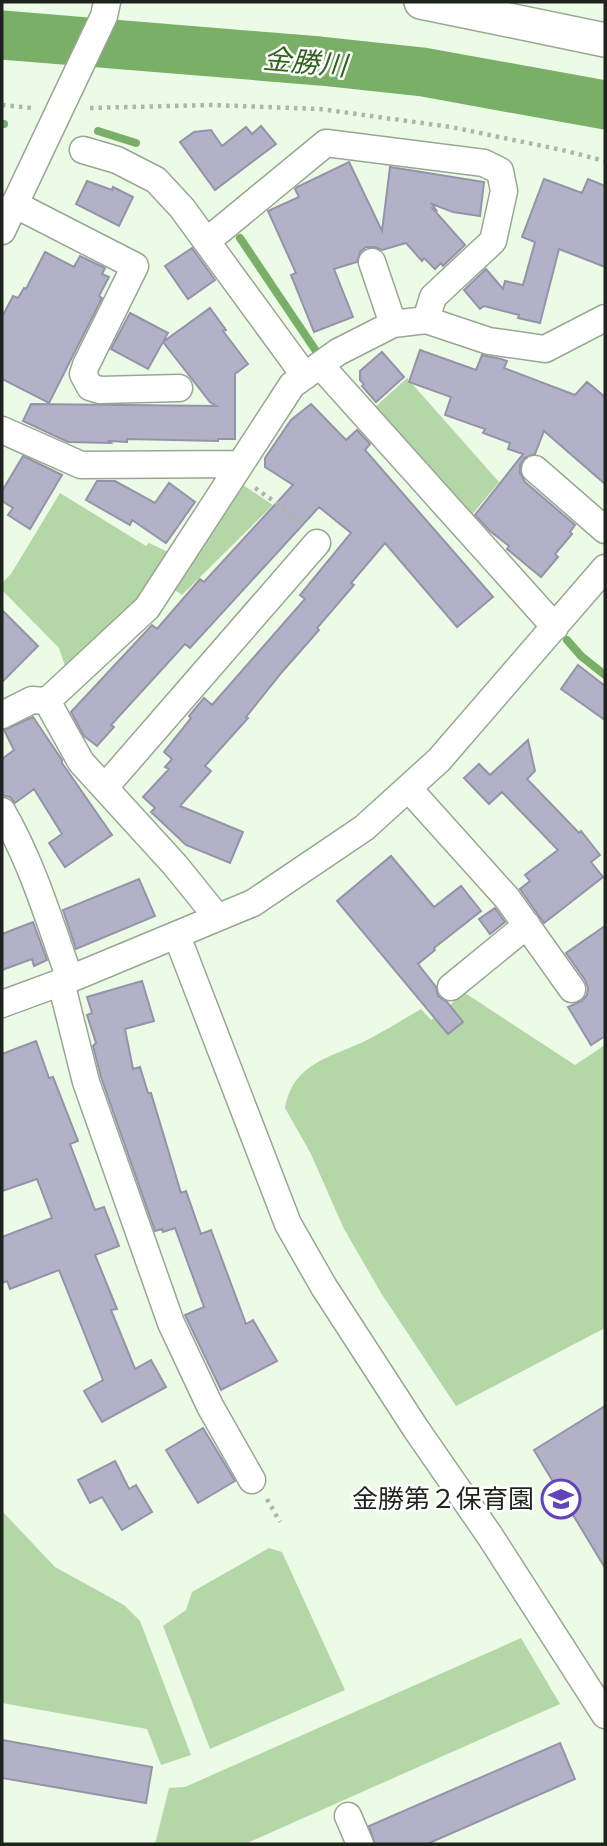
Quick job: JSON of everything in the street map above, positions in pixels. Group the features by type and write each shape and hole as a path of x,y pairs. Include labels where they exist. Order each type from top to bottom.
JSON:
{"main road":[{"path":"421,2 605,40"}],"street":[{"path":"2,231 104,16 107,2"},
{"path":"207,241 326,144 484,163 500,171 504,191 493,241 433,297 426,320"},
{"path":"83,150 117,160 156,180 182,208 312,371 555,627"},
{"path":"14,205 135,265 83,373 90,387 100,390 179,388"},
{"path":"372,262 393,324"},
{"path":"2,715 32,700 47,701 147,608 292,385 338,352 393,324 426,320 489,341 545,349 605,318"},
{"path":"2,430 80,465 237,469"},
{"path":"535,469 605,530"},
{"path":"105,788 317,543"},
{"path":"2,1004 177,936 253,903 353,836 439,760 605,568"},
{"path":"47,701 81,762 175,865 217,917"},
{"path":"408,788 507,898 572,989"},
{"path":"2,811 23,853 66,980 86,1082 171,1323 209,1406 259,1490"},
{"path":"451,987 527,925"},
{"path":"177,936 288,1224 324,1287 605,1715"},
{"path":"348,1816 360,1844"}],"path":[{"path":"2,106 12,108"},
{"path":"237,469 310,533 317,543"},
{"path":"259,1490 280,1522"}],"green space":[{"path":"407,378 499,482 471,516 374,408"},
{"path":"243,485 273,505 182,595 175,590"},
{"path":"60,493 146,546 149,543 168,552 148,588 120,621 66,669 59,648 2,590 2,583 11,574"},
{"path":"465,993 575,1065 605,1045 605,1328 456,1406 381,1293 343,1227 311,1154 285,1108 297,1080 316,1063 369,1039 421,1009 431,1020"},
{"path":"2,1511 55,1567 124,1605 140,1621 191,1755 161,1765 147,1729 2,1703"},
{"path":"269,1548 282,1552 345,1690 210,1749 163,1626 186,1610 192,1592"},
{"path":"521,1638 560,1704 245,1844 155,1844 169,1788 185,1787"}],"building":[{"path":"261,126 276,144 215,190 180,142 194,132 211,130 222,146 246,127 252,134"},
{"path":"349,162 382,231 390,167 484,182 480,216 453,212 432,204 436,210 433,209 465,245 443,266 441,263 435,269 424,258 422,261 406,243 382,250 366,247 360,252 357,262 334,269 353,317 314,332 291,275 296,273 268,211 299,197 295,189 297,187"},
{"path":"544,179 582,193 588,179 605,186 605,267 559,249 540,323 484,306 480,309 464,290 486,269 503,289 505,281 523,285 535,242 522,237"},
{"path":"87,181 112,190 113,187 133,197 119,226 76,204"},
{"path":"192,248 215,280 188,299 165,266"},
{"path":"45,252 74,267 80,256 105,268 102,274 109,277 99,296 102,298 49,403 2,379 2,317 13,296 18,298 24,288 26,289"},
{"path":"210,308 226,330 223,331 248,364 235,374 235,439 68,442 23,421 31,404 216,406 163,342"},
{"path":"130,313 168,333 148,369 111,349"},
{"path":"420,350 476,370 482,355 501,359 507,361 504,368 575,395 587,382 605,397 605,484 544,431 535,454 524,458 520,465 520,473 525,482 575,525 570,532 572,534 555,554 558,557 541,577 507,549 509,546 475,515 523,454 508,449 510,443 483,433 485,429 445,415 451,397 409,382"},
{"path":"382,352 404,377 376,402 362,386 364,384 360,380 360,371"},
{"path":"311,404 346,440 357,430 370,444 365,450 493,597 457,627 385,543 351,583 354,585 317,628 319,630 246,717 248,718 205,766 211,771 180,806 243,832 230,863 186,845 151,812 155,808 143,797 169,769 165,767 172,759 164,752 191,718 189,716 204,698 212,705 305,599 300,595 351,533 319,507 190,648 185,644 111,725 114,727 97,746 84,736 71,712 152,625 157,629 200,579 204,582 293,485 265,467 265,458 291,420"},
{"path":"23,456 62,475 30,529 8,515 13,508 2,501 2,491"},
{"path":"97,481 115,481 155,503 169,483 195,502 166,543 132,520 130,525 86,500"},
{"path":"2,610 38,646 2,682"},
{"path":"578,665 605,686 605,720 561,689"},
{"path":"33,717 112,835 65,867 49,843 62,834 34,789 15,803 10,797 2,795 2,759 14,750 4,730"},
{"path":"528,740 535,771 527,779 579,833 581,831 600,855 591,862 603,877 544,923 520,889 530,881 525,875 558,850 502,792 489,804 464,778 479,764 490,775"},
{"path":"391,856 434,907 461,886 481,911 418,964 436,987 438,996 447,1002 463,1022 448,1034 337,901"},
{"path":"139,879 155,916 76,949 63,910"},
{"path":"495,908 505,922 490,934 479,919"},
{"path":"33,922 47,960 34,966 32,959 2,970 2,934"},
{"path":"605,926 605,1036 591,1045 568,1007 582,1001 588,988 566,953"},
{"path":"142,981 154,1021 125,1029 133,1069 140,1067 148,1093 151,1093 181,1193 186,1191 201,1234 211,1230 246,1324 253,1320 277,1361 221,1390 185,1315 204,1307 175,1228 163,1232 162,1229 155,1231 101,1077 93,1046 96,1043 87,1015 92,1013 87,997"},
{"path":"36,1041 49,1078 53,1077 78,1141 70,1144 95,1210 104,1207 119,1246 95,1255 117,1309 111,1310 135,1369 151,1360 166,1387 102,1422 84,1391 103,1380 59,1270 10,1289 7,1281 2,1283 2,1237 52,1218 37,1179 2,1191 2,1054"},
{"path":"605,1406 605,1568 534,1450"},
{"path":"203,1428 235,1481 198,1503 166,1450"},
{"path":"115,1461 129,1489 136,1485 152,1512 122,1530 102,1497 90,1503 78,1480"},
{"path":"2,1740 152,1767 146,1803 2,1778"},
{"path":"560,1743 575,1779 427,1844 375,1844 369,1826"}],"waterway":[{"name":"金勝川","path":"2,35 423,72 605,105"},
{"path":"98,131 136,143"},
{"path":"240,238 316,351"},
{"path":"567,640 581,656 605,675"}],"place":[{"name":"金勝第２保育園","path":"561,1499"}]}
